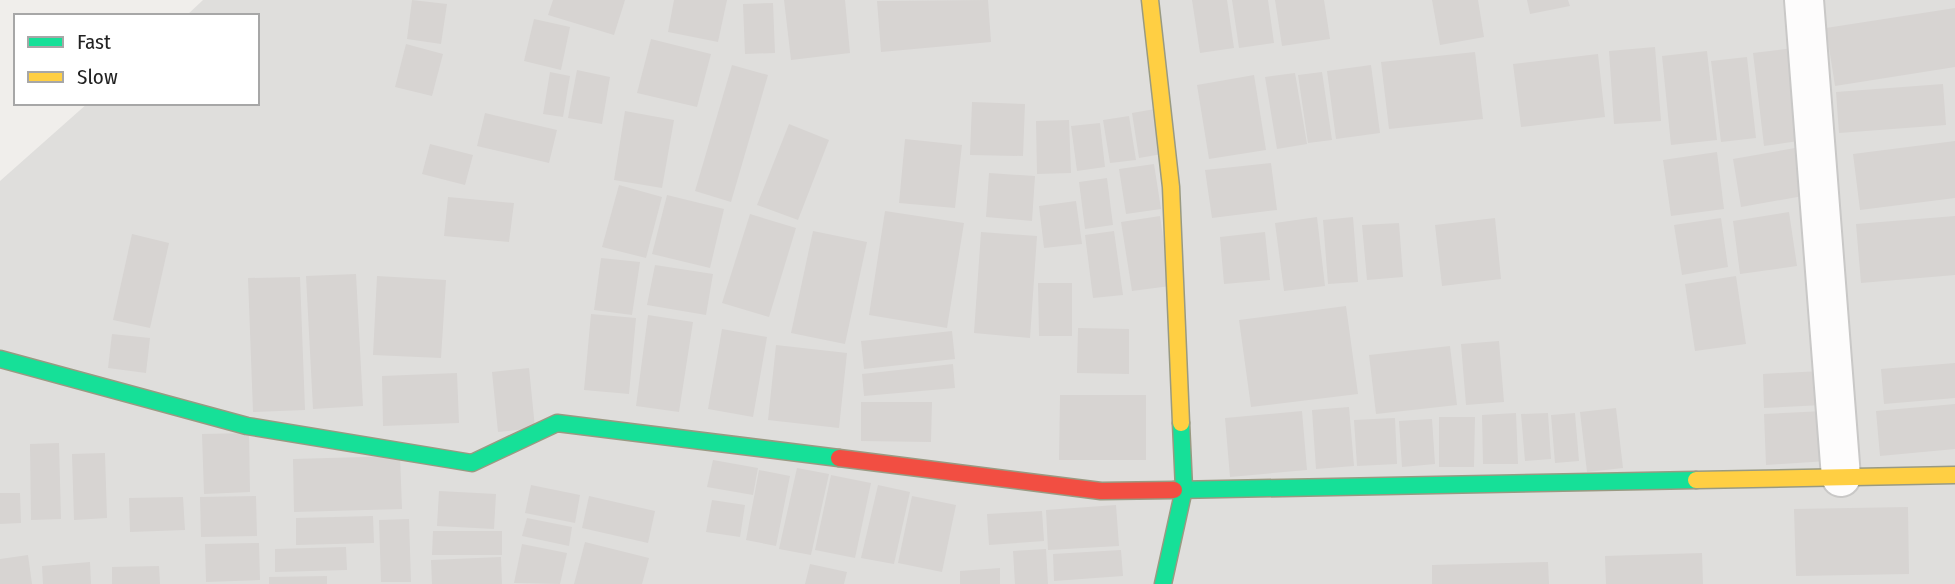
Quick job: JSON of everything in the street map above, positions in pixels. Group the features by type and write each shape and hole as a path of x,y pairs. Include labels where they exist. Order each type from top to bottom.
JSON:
{"street":[{"path":"1150,0 1171,187 1184,489 1163,584"},
{"path":"1804,0 1841,477"},
{"path":"0,359 247,426 472,463 557,423 1101,491 1955,475"}],"shaded area":[{"path":"203,0 1955,0 1955,584 0,584 0,181 86,105 259,105 259,14 188,14"}],"building":[{"path":"412,0 447,4 441,44 407,39"},
{"path":"553,0 625,0 614,35 548,15"},
{"path":"674,0 727,0 718,42 668,32"},
{"path":"784,0 845,0 850,53 791,60"},
{"path":"988,0 991,42 881,52 877,1"},
{"path":"1192,0 1227,0 1234,48 1200,53"},
{"path":"1232,0 1268,0 1274,43 1239,48"},
{"path":"1275,0 1324,0 1330,39 1282,46"},
{"path":"1432,0 1478,0 1484,37 1440,45"},
{"path":"1527,0 1568,0 1570,6 1530,14"},
{"path":"773,3 775,53 745,54 743,4"},
{"path":"1955,8 1955,67 1835,86 1826,28"},
{"path":"534,19 570,27 561,70 524,61"},
{"path":"651,39 711,54 697,107 637,93"},
{"path":"406,44 443,54 432,96 395,87"},
{"path":"1655,47 1661,121 1614,124 1609,51"},
{"path":"1793,48 1805,140 1764,146 1753,53"},
{"path":"1707,51 1717,140 1671,145 1662,56"},
{"path":"1475,52 1483,119 1389,129 1381,62"},
{"path":"1598,54 1605,117 1521,127 1513,64"},
{"path":"1747,57 1756,138 1721,142 1711,61"},
{"path":"732,65 768,75 731,202 695,191"},
{"path":"1371,65 1380,133 1336,139 1327,71"},
{"path":"577,70 610,77 602,124 568,118"},
{"path":"550,72 570,76 563,117 543,114"},
{"path":"1322,72 1332,140 1308,143 1298,75"},
{"path":"1295,73 1307,144 1277,149 1265,77"},
{"path":"1254,75 1266,150 1209,159 1197,85"},
{"path":"1943,84 1946,125 1839,133 1836,92"},
{"path":"972,102 1025,104 1023,156 970,155"},
{"path":"1155,109 1162,154 1139,158 1132,113"},
{"path":"625,111 674,120 662,188 614,180"},
{"path":"485,113 557,130 549,163 477,146"},
{"path":"1129,116 1136,160 1110,163 1103,120"},
{"path":"1069,120 1071,173 1037,174 1036,121"},
{"path":"1100,123 1105,167 1077,171 1071,126"},
{"path":"789,124 829,140 798,220 757,205"},
{"path":"905,139 962,145 955,208 899,203"},
{"path":"1955,141 1955,198 1860,210 1853,154"},
{"path":"430,144 473,155 465,185 422,174"},
{"path":"1795,148 1803,196 1741,207 1733,159"},
{"path":"1717,152 1724,209 1671,216 1663,160"},
{"path":"1271,163 1277,210 1212,218 1205,170"},
{"path":"1154,164 1161,209 1126,214 1119,169"},
{"path":"989,173 1035,176 1032,221 986,217"},
{"path":"1107,178 1113,225 1085,229 1079,182"},
{"path":"619,185 662,197 646,258 602,247"},
{"path":"667,195 724,209 710,268 652,254"},
{"path":"448,197 514,203 509,242 444,236"},
{"path":"1076,201 1082,244 1044,248 1039,206"},
{"path":"885,211 964,223 947,328 869,315"},
{"path":"1789,212 1797,266 1740,274 1733,221"},
{"path":"750,214 796,228 769,317 722,303"},
{"path":"1160,216 1170,286 1132,291 1121,222"},
{"path":"1955,216 1955,275 1861,283 1856,224"},
{"path":"1317,217 1325,286 1284,291 1275,223"},
{"path":"1353,217 1358,282 1328,284 1323,220"},
{"path":"1495,218 1501,279 1442,286 1435,225"},
{"path":"1721,218 1728,267 1682,275 1674,225"},
{"path":"1399,223 1403,277 1367,280 1362,225"},
{"path":"813,231 867,242 845,344 791,333"},
{"path":"1114,231 1123,295 1093,298 1085,235"},
{"path":"981,232 1037,236 1030,338 974,333"},
{"path":"1265,232 1270,280 1224,284 1220,237"},
{"path":"132,234 169,243 150,328 113,320"},
{"path":"601,258 640,262 632,315 594,310"},
{"path":"655,265 713,274 706,315 647,305"},
{"path":"356,274 363,406 313,409 306,276"},
{"path":"377,276 446,280 441,358 373,355"},
{"path":"1736,276 1746,344 1695,351 1685,284"},
{"path":"300,277 305,410 253,412 248,278"},
{"path":"1038,283 1072,283 1072,336 1039,336"},
{"path":"1346,306 1358,394 1251,407 1239,320"},
{"path":"591,314 636,318 629,394 584,390"},
{"path":"648,315 693,322 679,412 636,406"},
{"path":"1078,328 1129,329 1129,374 1077,373"},
{"path":"722,329 767,337 753,417 708,409"},
{"path":"952,331 955,359 864,369 861,341"},
{"path":"112,334 150,338 146,373 108,368"},
{"path":"1499,341 1504,402 1466,405 1461,344"},
{"path":"776,345 847,353 839,428 768,420"},
{"path":"1450,346 1457,405 1376,414 1369,355"},
{"path":"1955,363 1955,398 1884,404 1881,369"},
{"path":"953,364 955,388 864,396 862,374"},
{"path":"529,368 535,428 498,432 492,372"},
{"path":"1821,371 1823,405 1764,408 1763,374"},
{"path":"457,373 459,423 383,426 382,376"},
{"path":"1060,395 1146,395 1146,460 1059,460"},
{"path":"861,402 932,402 931,442 861,441"},
{"path":"1955,404 1955,449 1880,456 1876,411"},
{"path":"1349,407 1354,466 1316,469 1312,410"},
{"path":"1616,408 1623,468 1587,472 1580,412"},
{"path":"1302,411 1307,470 1230,477 1225,418"},
{"path":"1824,411 1827,461 1766,465 1764,414"},
{"path":"1516,413 1518,464 1483,464 1482,415"},
{"path":"1548,413 1551,459 1525,461 1521,414"},
{"path":"1575,413 1579,461 1555,463 1551,415"},
{"path":"1439,417 1475,417 1474,467 1439,467"},
{"path":"1395,418 1397,464 1357,466 1354,420"},
{"path":"1432,419 1435,464 1402,467 1399,421"},
{"path":"249,433 250,492 204,494 202,434"},
{"path":"59,443 61,519 31,520 30,444"},
{"path":"105,453 107,518 74,520 72,454"},
{"path":"400,456 402,509 294,512 293,459"},
{"path":"713,460 758,468 753,495 707,487"},
{"path":"797,468 829,474 811,555 779,549"},
{"path":"759,470 790,476 776,546 746,540"},
{"path":"831,475 871,483 855,558 815,550"},
{"path":"531,485 580,495 575,523 525,513"},
{"path":"878,485 910,492 894,564 861,558"},
{"path":"439,491 496,494 494,529 437,526"},
{"path":"0,493 20,493 21,523 0,524"},
{"path":"256,496 257,536 201,537 200,497"},
{"path":"589,496 655,511 648,543 582,528"},
{"path":"912,496 956,505 942,572 898,563"},
{"path":"183,497 185,530 130,532 129,498"},
{"path":"712,500 745,505 740,537 706,532"},
{"path":"1116,505 1119,546 1048,550 1046,510"},
{"path":"1908,507 1909,574 1796,576 1794,509"},
{"path":"1042,511 1044,541 989,545 987,514"},
{"path":"373,516 374,543 296,545 296,518"},
{"path":"527,518 572,527 569,546 522,536"},
{"path":"409,519 411,582 381,582 379,520"},
{"path":"433,531 502,531 502,555 432,555"},
{"path":"585,542 649,558 642,584 574,584"},
{"path":"259,543 260,580 206,582 205,544"},
{"path":"522,544 567,553 560,584 514,583"},
{"path":"346,547 347,570 275,572 275,549"},
{"path":"1046,549 1048,584 1015,584 1013,551"},
{"path":"1121,550 1123,576 1054,581 1053,554"},
{"path":"1702,553 1703,584 1606,584 1605,556"},
{"path":"28,555 32,584 0,584 0,559"},
{"path":"501,557 502,584 432,584 431,560"},
{"path":"90,562 91,584 43,584 42,566"},
{"path":"1548,562 1549,584 1432,584 1432,565"},
{"path":"810,564 847,572 844,584 805,584"},
{"path":"159,566 160,584 112,584 112,567"},
{"path":"1000,568 1000,584 960,584 960,571"},
{"path":"327,576 327,584 269,584 269,577"}],"traffic: fast":[{"path":"0,359 247,426 472,463 557,423 839,458"},
{"path":"1163,584 1184,489 1181,423"},
{"path":"1174,490 1696,480"}],"traffic: slow":[{"path":"1150,0 1171,187 1181,423"},
{"path":"1696,480 1955,475"}],"traffic: jam":[{"path":"839,458 1101,491 1174,490"}]}
